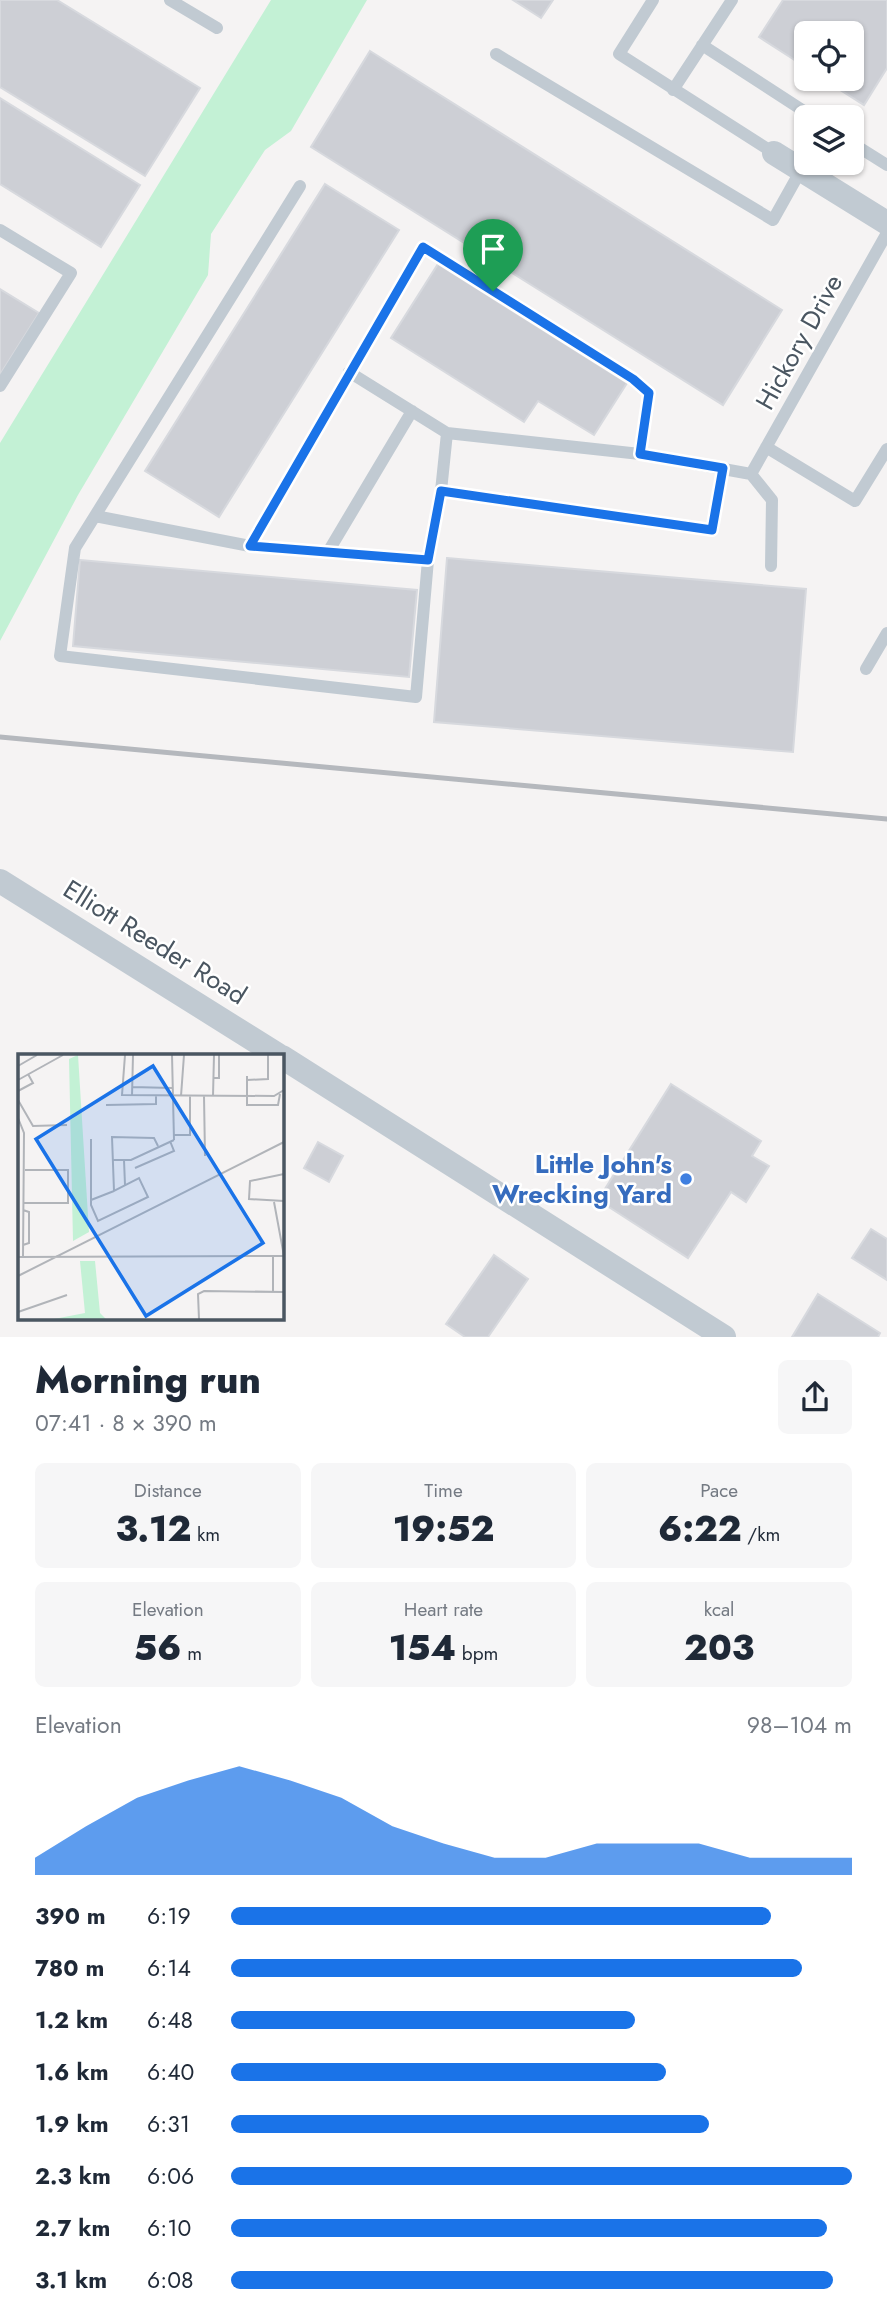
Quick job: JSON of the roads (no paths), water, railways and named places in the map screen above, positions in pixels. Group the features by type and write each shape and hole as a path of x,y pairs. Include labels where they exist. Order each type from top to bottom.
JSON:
{"street":[{"path":"774,153 794,166"},
{"path":"809,175 887,223"},
{"name":"Elliott Reeder Road","path":"0,881 277,1054"},
{"name":"Elliott Reeder Road","path":"284,1059 724,1337"}],"lane":[{"path":"170,0 217,28"},
{"path":"653,0 619,54 774,153"},
{"path":"673,90 732,0"},
{"path":"702,45 794,105"},
{"path":"496,54 773,220 798,175"},
{"path":"864,151 887,165"},
{"path":"300,186 75,548 60,656 416,697 428,560 441,491 447,433"},
{"path":"0,230 71,274 0,386"},
{"name":"Hickory Drive","path":"751,474 887,233"},
{"path":"250,546 423,247 633,379 649,393 640,454"},
{"path":"349,372 447,433 640,454 751,474 772,500 771,566"},
{"path":"327,552 412,411"},
{"path":"766,447 855,501 887,449"},
{"path":"441,491 712,530 723,468"},
{"path":"95,516 250,546 428,560"},
{"path":"866,669 887,633"}],"railway":[{"path":"0,737 887,819"}],"place":[{"name":"Little John's Wrecking Yard","path":"686,1179"}]}
